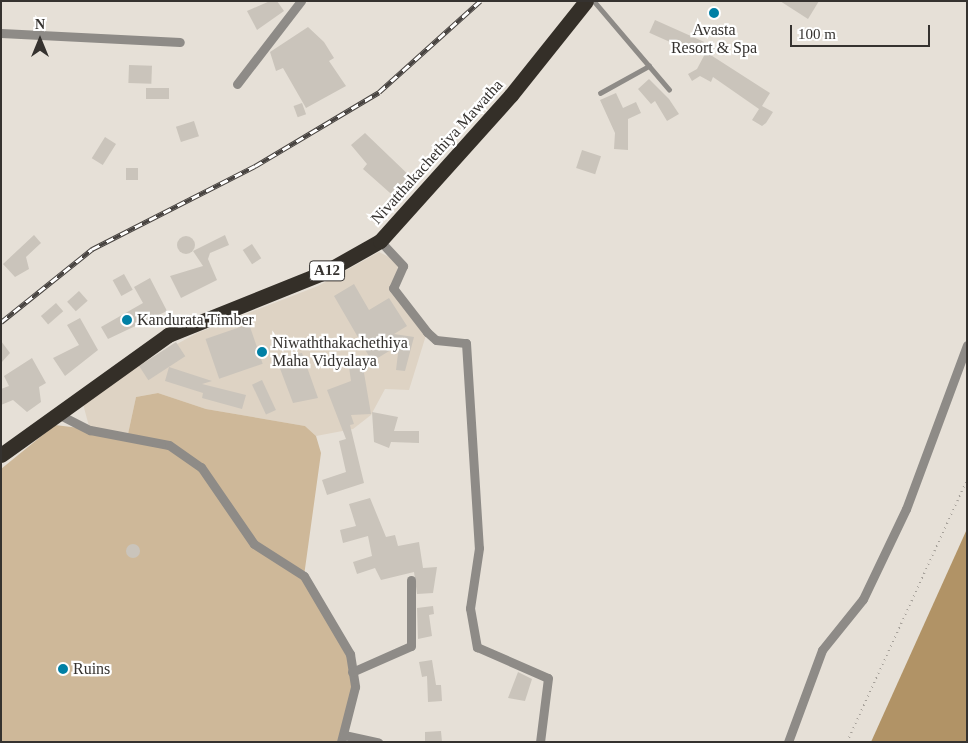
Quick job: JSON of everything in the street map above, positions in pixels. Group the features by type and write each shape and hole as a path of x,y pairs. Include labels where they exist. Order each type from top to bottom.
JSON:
{"highway":[{"name":"Nivatthakachethiya Mawatha","path":"1,455 56,413 168,334 325,272 380,241 474,138 586,1"}],"street":[{"path":"237,84 301,1"},
{"path":"1,34 180,42"},
{"path":"380,241 404,266 393,288 428,332 436,340 466,343 479,548 470,608 478,647 548,678 540,742"},
{"path":"788,742 822,650 863,599 906,509 967,345"},
{"path":"56,413 90,430 169,445 201,467 254,544 304,576 350,654 355,687 343,738 378,742"},
{"path":"352,672 411,646 411,580"}],"lane":[{"path":"594,1 669,88"},
{"path":"600,93 649,66"}],"path":[{"path":"847,742 967,480"}],"shaded area":[{"name":"Niwaththakachethiya Maha Vidyalaya","path":"379,252 399,262 393,288 427,332 409,390 385,389 371,415 353,429 316,436 305,426 206,409 158,393 136,397 128,434 90,430 83,404 130,370 197,333 318,286"},
{"path":"158,393 206,409 305,426 316,436 321,453 304,576 350,654 355,687 341,742 1,742 1,469 55,425 128,434 136,397"},
{"path":"967,529 967,742 871,742"}],"building":[{"path":"270,1 277,1 284,11 257,30 247,11"},
{"path":"780,1 819,1 808,19"},
{"path":"655,20 704,42 699,55 649,33"},
{"path":"308,27 324,42 334,58 329,61 346,86 306,108 283,68 276,71 270,52"},
{"path":"706,52 770,93 762,106 773,112 766,123 762,126 752,120 759,109 713,77 711,82 700,76 692,81 688,74 697,69"},
{"path":"129,65 152,66 151,84 128,83"},
{"path":"649,79 669,99 679,114 667,121 655,101 651,104 638,89"},
{"path":"146,88 169,88 169,99 146,99"},
{"path":"616,93 623,108 636,102 641,113 628,119 628,150 614,149 615,133 600,100"},
{"path":"302,103 306,114 298,117 294,106"},
{"path":"194,121 199,136 181,142 176,127"},
{"path":"365,133 415,181 398,200 363,169 367,164 351,145"},
{"path":"105,137 116,144 103,165 92,158"},
{"path":"582,150 601,156 595,174 576,168"},
{"path":"126,168 138,168 138,180 126,180"},
{"path":"34,235 41,243 26,257 29,269 15,277 3,264"},
{"path":"225,235 229,245 210,253 208,259 217,280 181,298 170,276 203,266 193,251"},
{"path":"186,236 192,239 195,245 192,251 186,254 180,251 177,245 180,239"},
{"path":"252,244 261,258 252,264 243,250"},
{"path":"124,274 133,290 121,296 113,280"},
{"path":"150,278 167,311 108,339 101,327 143,303 134,287"},
{"path":"354,284 369,310 389,298 407,326 394,334 414,337 405,371 396,370 399,345 363,367 371,414 351,415 354,424 350,425 364,483 327,495 322,480 346,472 339,441 346,439 327,390 351,381 348,360 370,358 334,296"},
{"path":"79,291 88,301 76,311 67,302"},
{"path":"56,303 63,311 48,324 41,316"},
{"path":"80,318 98,350 65,376 53,358 79,345 67,325"},
{"path":"249,324 263,364 219,379 206,339"},
{"path":"1,341 10,353 1,363"},
{"path":"176,342 185,356 148,380 139,366"},
{"path":"302,353 318,398 293,403 276,358"},
{"path":"32,358 46,383 39,387 41,402 27,412 13,400 1,405 1,389 9,386 4,376"},
{"path":"169,367 212,381 202,384 246,395 242,409 202,398 203,393 165,381"},
{"path":"262,380 276,410 266,415 252,385"},
{"path":"372,412 398,417 394,431 419,431 419,443 391,442 389,448 374,442"},
{"path":"370,498 386,537 395,535 398,546 419,542 423,568 437,567 433,593 417,594 414,572 381,580 375,568 357,574 353,562 372,556 368,536 343,543 340,530 356,526 349,504"},
{"path":"130,544 136,544 140,551 136,558 130,558 126,554 126,548"},
{"path":"433,606 434,614 429,615 432,636 418,639 417,608"},
{"path":"432,660 436,685 441,685 442,701 428,702 427,676 422,677 419,662"},
{"path":"518,672 532,679 525,701 508,698"},
{"path":"441,731 442,742 425,742 425,732"}],"railway":[{"path":"1,322 92,249 255,166 379,92 480,1"}],"place":[{"name":"Avasta Resort & Spa","path":"714,13"},
{"name":"Kandurata Timber","path":"127,320"},
{"name":"Niwaththakachethiya Maha Vidyalaya","path":"262,352"},
{"name":"Ruins","path":"63,669"}]}
